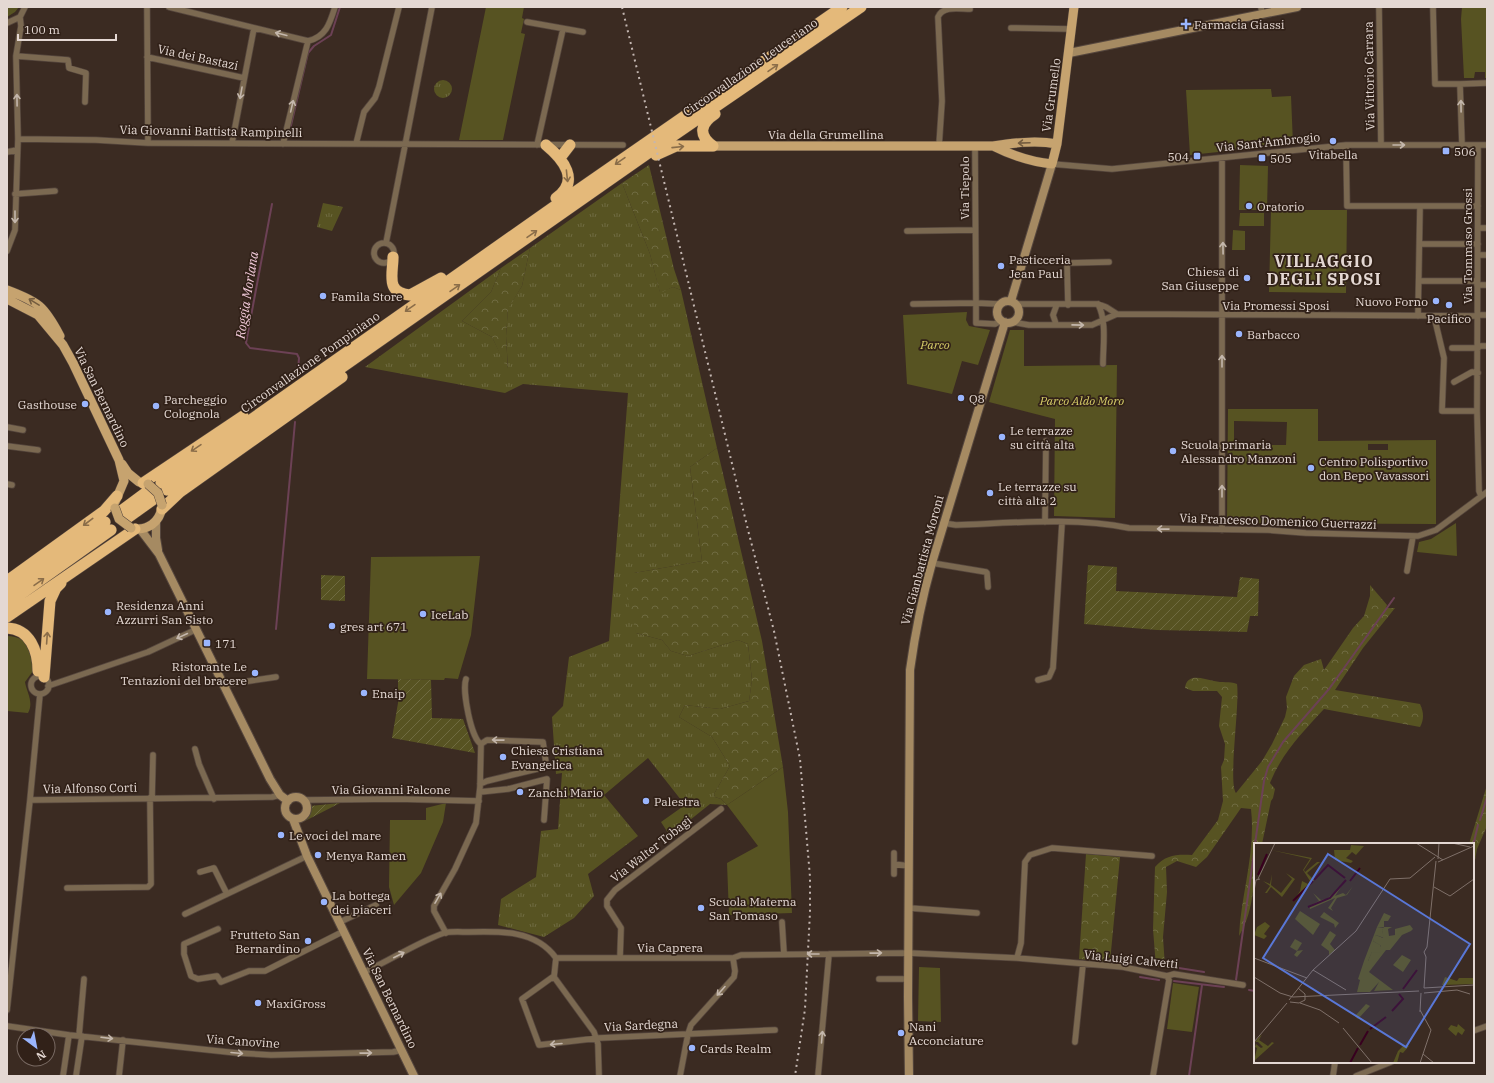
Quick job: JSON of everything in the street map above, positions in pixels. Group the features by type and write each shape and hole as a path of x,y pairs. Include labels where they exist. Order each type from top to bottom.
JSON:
{"highway":[{"name":"Circonvallazione Leuceriano","path":"653,144 842,7"},
{"name":"Circonvallazione Leuceriano","path":"653,144 741,90 861,7"},
{"path":"713,146 704,137 703,131 705,123 713,115 736,100 741,90"},
{"name":"Circonvallazione Pompiniano","path":"653,144 572,206 378,343 164,486 393,320 653,144"},
{"path":"393,257 391,283 396,290 410,295 442,277 484,257 511,229 565,191 568,181 568,174 560,158 542,145"},
{"path":"560,158 570,145"},
{"path":"572,206 593,199 663,150 676,146 713,146"},
{"path":"44,680 50,601 56,588 87,562 128,521 138,504 151,493 362,335 393,320"},
{"path":"151,493 180,492 341,378 378,343"},
{"path":"7,581 12,573 108,507 119,493"},
{"path":"7,591 108,526 7,604"},
{"path":"7,617 87,562"},
{"path":"7,628 22,632 32,643 38,655 44,680"}],"main road":[{"name":"Via Grumello","path":"1052,164 1069,53 1074,7"},
{"path":"1069,53 1262,10 1297,7"},
{"name":"Via della Grumellina","path":"713,146 993,146 1012,143 1048,142 1056,144"},
{"name":"Via della Grumellina","path":"993,146 1009,154 1038,162 1052,164"},
{"name":"Via Gianbattista Moroni","path":"1011,302 1052,164"},
{"path":"7,290 28,298 42,306 61,337 63,345"},
{"path":"7,299 38,315 63,345"},
{"name":"Via Gianbattista Moroni","path":"1011,302 1019,312 1015,320 1006,321 999,316 998,310 1000,305 1011,302"},
{"name":"Via Gianbattista Moroni","path":"909,1076 908,979 910,670 921,603 935,564 943,523 1006,321"},
{"name":"Via San Bernardino","path":"63,345 73,363 118,460 124,481 119,493 128,521"},
{"name":"Via San Bernardino","path":"118,460 128,473 151,493"},
{"path":"119,493 131,484 151,493 156,521 156,538 159,554 195,630 270,779 280,795 288,801 295,798 303,800 306,806 305,813 300,818 293,819"},
{"path":"128,521 147,528 156,521"},
{"path":"128,521 159,554"},
{"name":"Via San Bernardino","path":"288,801 286,812 293,819 307,856 414,1076"}],"street":[{"path":"7,251 15,230 18,139 16,56 21,26 20,17 25,7"},
{"path":"147,7 147,57 149,79 148,143"},
{"path":"169,7 308,41 314,40 324,33 335,7"},
{"path":"356,144 364,112 376,98 399,7"},
{"path":"386,243 404,144 432,7"},
{"name":"Via Vittorio Carrara","path":"1380,7 1382,145"},
{"path":"1433,7 1435,84 1487,83"},
{"path":"938,146 942,101 938,17 940,13 947,9 970,9"},
{"path":"7,23 20,17"},
{"path":"527,22 582,32"},
{"name":"Via dei Bastazi","path":"232,143 254,28"},
{"path":"1011,28 1071,29"},
{"path":"542,145 563,29"},
{"path":"283,144 308,41"},
{"path":"16,56 68,60 69,68 86,73 85,102"},
{"name":"Via dei Bastazi","path":"147,57 244,78"},
{"path":"1460,84 1462,145"},
{"name":"Via Giovanni Battista Rampinelli","path":"18,139 96,140 148,143 623,145"},
{"name":"Via Tiepolo","path":"975,145 977,324 995,324 1006,321"},
{"path":"1346,145 1347,206 1478,206"},
{"name":"Via Sant'Ambrogio","path":"1052,164 1112,169 1346,145 1487,145"},
{"name":"Via Tommaso Grossi","path":"1478,145 1477,411 1479,491 1481,496"},
{"path":"7,152 17,150"},
{"path":"1222,158 1222,530"},
{"path":"15,194 55,191"},
{"path":"1418,316 1420,281 1420,206"},
{"path":"1478,228 1487,228"},
{"name":"Via Tiepolo","path":"907,231 975,230"},
{"path":"386,243 393,249 393,257 385,263 379,262 375,257 374,251 376,247 386,243"},
{"path":"1420,244 1478,244"},
{"path":"1478,255 1487,255"},
{"path":"1068,305 1067,263 1109,262"},
{"path":"1420,281 1477,283 1487,285"},
{"name":"Via Promessi Sposi","path":"976,304 999,304 1011,302 1068,305 1098,304 1117,314"},
{"path":"913,304 976,304"},
{"path":"1056,324 1053,315 1057,304"},
{"path":"1098,304 1102,313 1103,364"},
{"name":"Via Promessi Sposi","path":"1006,321 1029,325 1092,325 1102,322 1117,314 1487,315"},
{"path":"1434,316 1444,358 1442,411 1477,411"},
{"path":"1452,348 1487,346"},
{"path":"1454,382 1472,372 1478,373"},
{"path":"7,427 24,430"},
{"path":"1045,522 1046,441"},
{"path":"7,446 38,450"},
{"name":"Via Francesco Domenico Guerrazzi","path":"943,523 956,525 1045,522 1113,525 1129,528 1413,536 1436,530 1487,492"},
{"path":"1038,680 1049,677 1053,668 1062,523"},
{"path":"1407,571 1413,536"},
{"name":"Via Gianbattista Moroni","path":"935,564 986,572 988,587"},
{"path":"44,680 46,691 40,694 34,692 30,684 33,678 44,680 109,666 168,643 195,630"},
{"path":"223,685 276,677"},
{"path":"446,933 434,911 434,906 470,838 477,818 480,792 481,744 475,738 464,696 466,679"},
{"path":"7,1010 40,694"},
{"path":"480,784 541,768 546,763 543,742 487,740 481,744"},
{"path":"195,749 198,764 214,799"},
{"name":"Via Alfonso Corti","path":"67,888 150,886 152,881 151,798 153,755"},
{"path":"480,792 508,789 547,778 544,820"},
{"name":"Via Alfonso Corti","path":"30,800 151,798 214,799 272,797 280,795"},
{"name":"Via Giovanni Falcone","path":"303,800 397,799 479,801"},
{"name":"Via Walter Tobagi","path":"620,958 621,928 607,906 607,900 614,890 721,809"},
{"path":"1017,958 1021,943 1025,862 1030,855 1052,848 1152,856"},
{"path":"894,853 894,874"},
{"path":"185,914 307,856"},
{"path":"894,864 909,866"},
{"path":"200,872 214,868 227,894"},
{"path":"340,922 376,905"},
{"path":"909,908 977,913"},
{"path":"782,922 784,954"},
{"path":"218,928 184,944 184,954 192,976 198,979 217,976 222,982 249,971 265,971 344,931"},
{"path":"364,972 446,933 492,931 515,933 540,942 556,958 554,976 594,1032 595,1039 598,1044 600,1076"},
{"name":"Via Luigi Calvetti","path":"829,954 909,953 1017,958 1123,967 1167,976 1174,974 1243,985"},
{"path":"818,1076 829,954"},
{"name":"Via Caprera","path":"556,958 732,958 741,955 829,954"},
{"name":"Via Sardegna","path":"680,1076 691,1025 734,977 735,971 732,958"},
{"path":"1075,1042 1083,964"},
{"name":"Via Sardegna","path":"554,976 522,999 539,1045 595,1039 775,1030"},
{"path":"1153,1076 1169,980 1167,976"},
{"path":"76,1076 81,1036 84,979"},
{"path":"879,979 908,979"},
{"name":"Via Canovine","path":"7,1026 69,1035 271,1055 393,1052 402,1050"},
{"path":"1474,1031 1487,1026"},
{"path":"63,1076 69,1035"},
{"path":"119,1076 123,1040"},
{"path":"1333,1076 1335,1063"},
{"path":"1356,1076 1388,1063"}],"green space":[{"path":"7,7 19,7 15,12 7,17"},
{"path":"486,7 524,7 522,18 524,19 521,33 525,34 503,140 459,140"},
{"path":"1462,7 1487,7 1487,78 1485,78 1485,72 1475,72 1474,78 1464,78 1461,19"},
{"path":"439,80 447,80 452,85 450,96 447,98 439,98 434,93 434,85"},
{"path":"1271,89 1272,97 1291,96 1293,144 1190,155 1186,90"},
{"path":"649,165 674,269 681,290 673,287 660,293 650,254 622,183"},
{"path":"1240,165 1268,166 1267,210 1239,210"},
{"path":"622,183 650,254 660,292 673,287 681,290 717,448 690,467 702,561 634,573 636,633 662,640 671,651 688,656 738,640 748,644 752,680 749,701 720,709 685,705 679,717 712,737 730,766 714,794 715,797 721,799 727,805 710,804 670,836 661,822 685,805 648,758 604,795 638,836 588,874 594,896 574,918 544,937 498,925 501,899 536,877 541,831 558,829 562,773 556,774 552,717 563,706 569,657 609,641 628,393 523,384 505,393 365,367 501,268 491,292 462,321 492,337 508,369 506,336 508,308 522,286 530,248"},
{"path":"323,203 343,207 332,231 317,227"},
{"path":"1271,210 1347,210 1346,293 1269,292"},
{"path":"1240,213 1264,213 1264,226 1239,226"},
{"path":"1233,230 1245,231 1245,250 1232,250"},
{"path":"530,248 522,286 508,309 506,336 508,371 492,337 462,321 491,292 501,268"},
{"name":"Parco","path":"967,312 966,320 969,326 990,330 978,365 962,361 952,394 907,384 903,315"},
{"name":"Parco Aldo Moro","path":"1010,330 1024,330 1024,366 1117,365 1115,518 1054,516 1055,419 989,402"},
{"path":"1228,409 1318,409 1318,441 1436,440 1436,524 1227,523","holes":["1234,421 1287,422 1286,445 1234,445","1368,444 1388,444 1388,450 1368,450"]},
{"path":"717,448 762,641 783,767 727,805 721,799 715,797 714,794 730,766 712,737 679,717 685,705 720,709 749,701 752,680 748,644 738,640 688,656 671,651 662,640 636,633 625,590 634,573 702,561 690,467"},
{"path":"1456,523 1457,556 1417,552 1419,542 1431,539"},
{"path":"480,556 471,635 458,679 367,679 371,557"},
{"path":"1088,565 1117,567 1116,591 1237,597 1240,577 1259,579 1258,616 1250,616 1247,632 1157,630 1084,624"},
{"path":"321,575 345,576 345,601 321,600"},
{"path":"1370,585 1387,605 1386,608 1395,608 1363,648 1335,690 1420,704 1423,716 1420,727 1324,709 1300,735 1280,762 1270,783 1275,789 1262,843 1254,843 1253,892 1248,915 1239,936 1242,904 1252,841 1251,809 1241,808 1207,857 1196,867 1177,861 1166,867 1167,892 1163,937 1165,967 1156,967 1153,929 1155,867 1163,860 1172,856 1192,855 1218,820 1223,801 1221,767 1224,760 1225,744 1219,726 1222,697 1217,691 1193,691 1185,688 1186,683 1192,678 1201,678 1217,682 1237,684 1233,775 1236,793 1262,761 1272,744 1285,717 1287,708 1286,697 1294,676 1304,665 1321,659 1324,670 1353,628 1364,616 1370,596"},
{"path":"7,636 15,637 26,642 31,651 33,671 25,682 30,701 30,709 28,713 7,711"},
{"path":"398,679 431,680 432,718 463,719 475,753 392,738 398,703"},
{"path":"783,767 788,812 792,913 729,915 727,863 758,846 727,805"},
{"path":"1487,785 1487,826 1477,849 1474,866 1474,843 1469,843"},
{"path":"340,803 305,821 310,806"},
{"path":"446,803 443,822 421,873 394,905 389,887 390,820 426,820 426,808"},
{"path":"1086,854 1120,857 1110,962 1079,959"},
{"path":"919,967 940,968 941,1022 918,1021"},
{"path":"1173,983 1199,987 1192,1032 1167,1029"}],"waterway":[{"name":"Roggia Morlana","path":"288,138 308,53 314,46 331,35 340,7"},
{"name":"Roggia Morlana","path":"272,204 246,343 250,348 297,354 299,358 298,371"},
{"name":"Roggia Morlana","path":"276,629 295,422"},
{"path":"1255,843 1264,781 1268,767 1283,742 1329,689 1394,598"},
{"path":"1480,820 1487,797"},
{"path":"1474,843 1478,825"},
{"path":"1236,980 1254,853"},
{"path":"1160,965 1204,972"},
{"path":"1140,977 1159,980"},
{"path":"1174,981 1224,987"},
{"path":"1189,1076 1202,985"},
{"path":"1249,990 1254,991"}],"railway":[{"path":"622,7 748,530 774,631 800,759 810,877 810,912 805,1009 795,1076"}],"place":[{"name":"Farmacia Giassi","path":"1186,24"},
{"name":"Vitabella","path":"1333,141"},
{"name":"506","path":"1446,151"},
{"name":"504","path":"1197,156"},
{"name":"505","path":"1262,158"},
{"name":"Oratorio","path":"1249,206"},
{"name":"Pasticceria Jean Paul","path":"1001,266"},
{"name":"Chiesa di San Giuseppe","path":"1247,278"},
{"name":"Famila Store","path":"323,296"},
{"name":"Nuovo Forno","path":"1436,301"},
{"name":"Pacifico","path":"1449,305"},
{"name":"Barbacco","path":"1239,334"},
{"name":"Q8","path":"961,398"},
{"name":"Gasthouse","path":"85,404"},
{"name":"Parcheggio Colognola","path":"156,406"},
{"name":"Le terrazze su città alta","path":"1002,437"},
{"name":"Scuola primaria Alessandro Manzoni","path":"1173,451"},
{"name":"Centro Polisportivo don Bepo Vavassori","path":"1311,468"},
{"name":"Le terrazze su città alta 2","path":"990,493"},
{"name":"Residenza Anni Azzurri San Sisto","path":"108,612"},
{"name":"IceLab","path":"423,614"},
{"name":"gres art 671","path":"332,626"},
{"name":"171","path":"207,643"},
{"name":"Ristorante Le Tentazioni del bracere","path":"255,673"},
{"name":"Enaip","path":"364,693"},
{"name":"Chiesa Cristiana Evangelica","path":"503,757"},
{"name":"Zanchi Mario","path":"520,792"},
{"name":"Palestra","path":"646,801"},
{"name":"Le voci del mare","path":"281,835"},
{"name":"Menya Ramen","path":"318,855"},
{"name":"La bottega dei piaceri","path":"324,902"},
{"name":"Scuola Materna San Tomaso","path":"701,908"},
{"name":"Frutteto San Bernardino","path":"308,941"},
{"name":"MaxiGross","path":"258,1003"},
{"name":"Nani Acconciature","path":"901,1033"},
{"name":"Cards Realm","path":"692,1048"}],"district":[{"name":"VILLAGGIO DEGLI SPOSI","path":"1324,270"}]}
